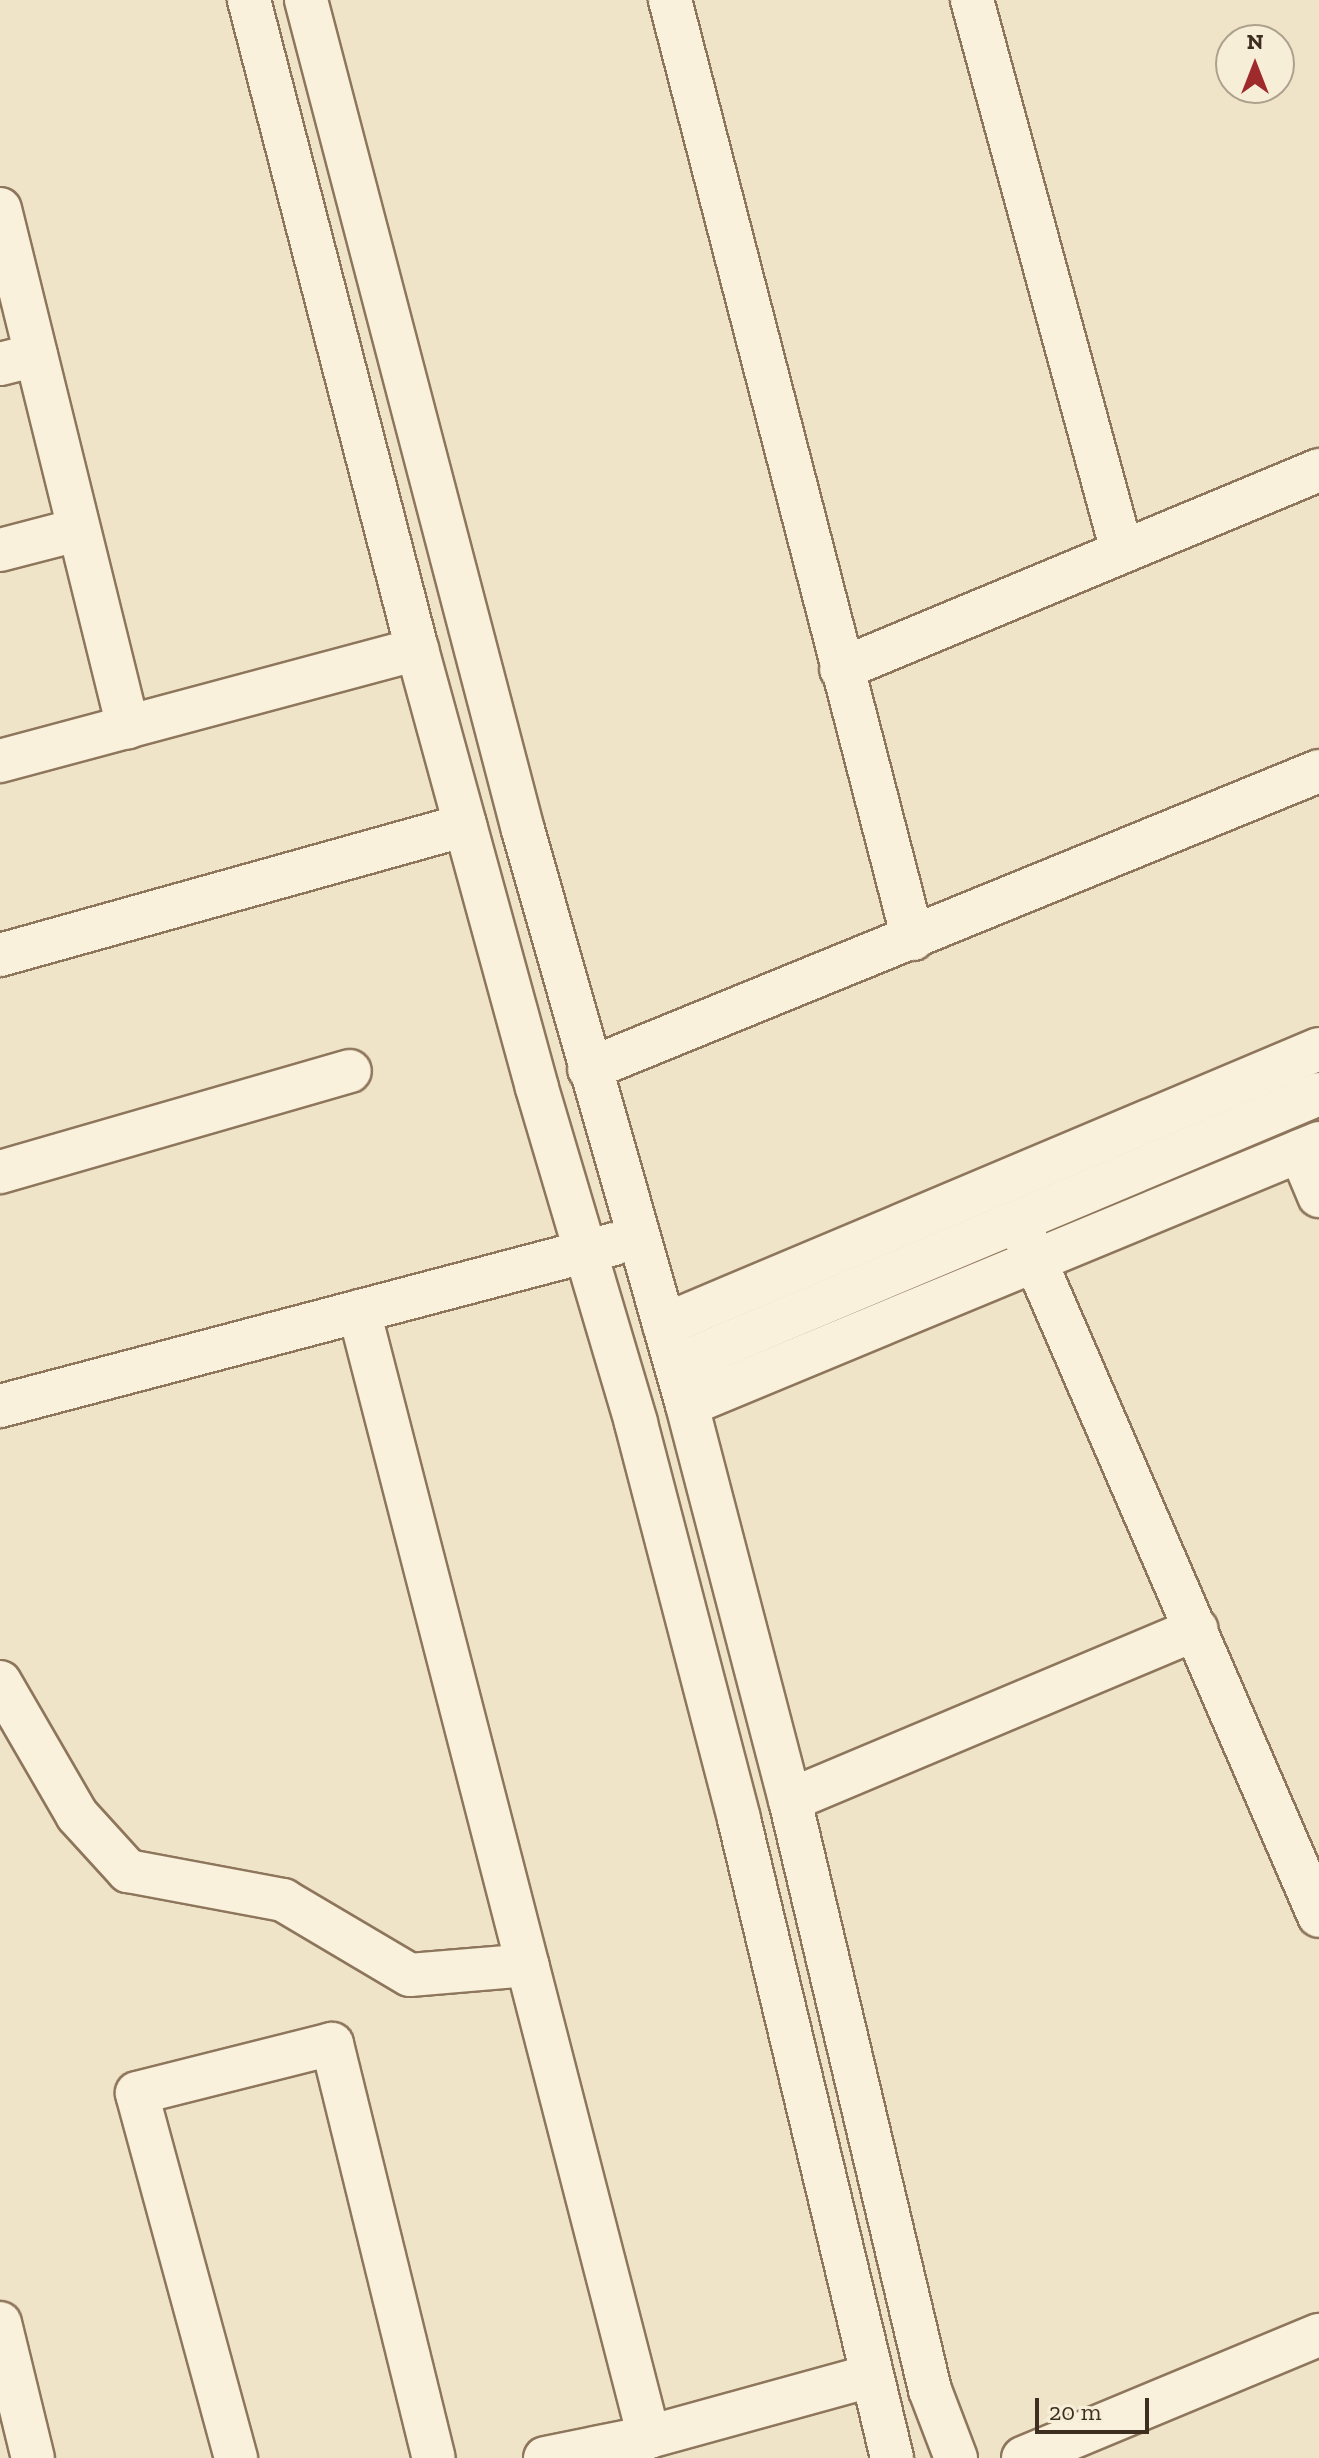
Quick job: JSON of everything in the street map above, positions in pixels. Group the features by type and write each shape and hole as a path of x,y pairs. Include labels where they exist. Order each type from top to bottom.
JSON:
{"street":[{"path":"249,0 417,649 588,1253 739,1819 892,2458"},
{"path":"306,0 589,1069 642,1235 687,1405 790,1800 930,2390 956,2458"},
{"path":"670,0 913,939"},
{"path":"972,0 1122,551"},
{"path":"0,209 18,359 77,530 128,727"},
{"path":"841,669 1319,470"},
{"path":"0,550 77,530"},
{"path":"0,761 417,649"},
{"path":"589,1069 1319,771"},
{"path":"0,955 465,825"},
{"path":"664,1325 1319,1049"},
{"path":"0,1172 350,1071"},
{"path":"687,1405 1319,1094"},
{"path":"676,1365 1027,1240 1310,1147 1319,1196"},
{"path":"0,1406 588,1253 642,1235"},
{"path":"1027,1240 1317,1903"},
{"path":"359,1311 649,2437"},
{"path":"790,1800 1197,1629"},
{"path":"0,1682 77,1815 128,1871 283,1900 410,1975 528,1965"},
{"path":"236,2458 137,2093 332,2044 434,2458"},
{"path":"0,2323 33,2458"},
{"path":"1023,2458 1319,2335"},
{"path":"545,2458 649,2437 871,2376"}]}
